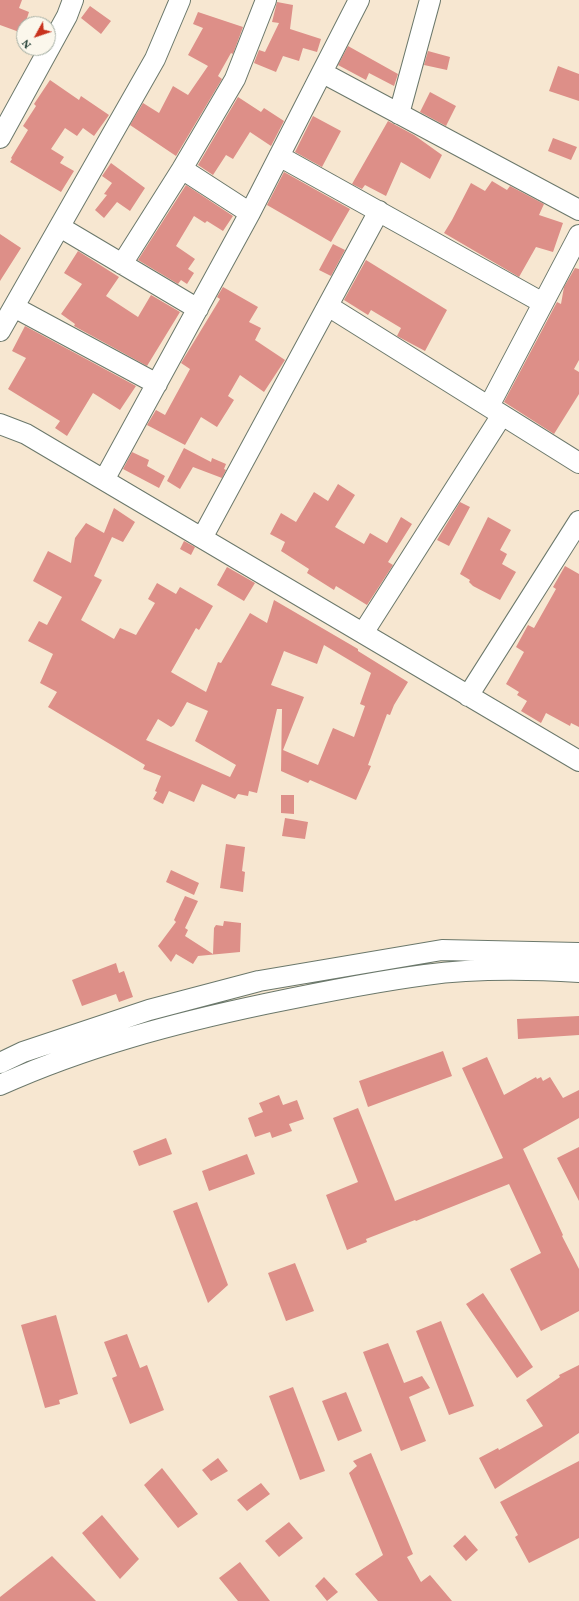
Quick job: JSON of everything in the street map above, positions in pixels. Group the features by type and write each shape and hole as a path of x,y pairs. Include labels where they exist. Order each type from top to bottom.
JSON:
{"street":[{"path":"0,138 8,105 68,16 73,0"},
{"path":"0,331 154,60 180,0"},
{"path":"122,264 182,169 235,79 266,0"},
{"path":"104,480 250,213 323,73 359,0"},
{"path":"399,114 430,0"},
{"path":"323,73 579,210"},
{"path":"279,156 543,303"},
{"path":"182,169 250,213"},
{"path":"202,538 379,211"},
{"path":"60,226 198,309"},
{"path":"363,633 495,411 543,303 579,235"},
{"path":"328,306 579,463"},
{"path":"14,307 157,384"},
{"path":"0,424 26,434 579,761"},
{"path":"468,696 579,521"},
{"path":"0,1063 23,1052 149,1010 259,981 442,950 579,953"},
{"path":"0,1085 24,1074 131,1037 217,1014 325,991 426,974 533,970 579,972"}],"building":[{"path":"0,0 22,0 19,8 29,12 28,16 16,16 16,31 0,25"},
{"path":"277,2 293,5 290,29 321,39 317,52 303,48 299,61 283,56 276,72 254,63 259,50 265,52 279,23 272,22"},
{"path":"90,6 111,21 101,34 81,18"},
{"path":"198,12 243,27 233,54 231,53 218,76 222,79 176,156 130,125 143,103 159,113 173,86 188,95 208,66 188,55 203,28 193,24"},
{"path":"348,46 398,74 394,86 369,73 366,80 338,65"},
{"path":"428,51 450,57 447,70 424,65"},
{"path":"558,66 579,74 579,101 549,91"},
{"path":"50,80 79,100 81,96 109,115 94,136 83,128 77,136 65,128 51,149 64,157 60,163 74,171 61,192 10,162 28,130 23,126 36,106 34,104"},
{"path":"430,92 456,106 446,126 420,112"},
{"path":"238,97 261,112 264,108 284,121 271,146 250,132 233,159 226,155 213,175 198,165"},
{"path":"313,116 341,131 322,167 295,152"},
{"path":"388,121 414,135 442,155 430,179 401,162 386,196 365,185 362,189 352,184"},
{"path":"553,138 577,147 571,160 548,151"},
{"path":"111,163 145,188 130,211 117,202 104,218 95,210 107,195 104,194 112,183 102,176"},
{"path":"284,172 350,209 331,242 267,205"},
{"path":"492,181 507,190 510,186 544,204 539,215 563,223 553,252 536,247 519,277 444,233 471,183 485,191"},
{"path":"186,185 233,216 223,231 207,221 205,223 194,216 176,246 195,259 188,269 194,273 187,284 181,280 178,284 138,260"},
{"path":"0,234 21,248 0,281"},
{"path":"333,244 345,250 331,276 319,270"},
{"path":"78,251 119,277 106,296 138,317 151,295 180,312 147,366 74,326 75,324 61,314 82,284 64,273"},
{"path":"366,260 447,310 425,351 397,336 401,328 371,310 368,315 344,300"},
{"path":"575,268 579,269 579,360 574,369 579,372 579,394 554,434 504,402 557,302 561,304 564,287"},
{"path":"223,287 258,307 249,322 261,328 255,340 285,360 264,392 240,375 228,396 234,400 217,427 201,417 185,445 147,425 156,410 165,415 190,369 181,363 220,299 217,297"},
{"path":"25,326 136,386 120,410 93,393 67,436 55,428 60,421 8,389 26,358 12,351"},
{"path":"184,448 211,462 212,458 226,464 224,469 226,470 222,478 193,467 180,489 167,481"},
{"path":"132,452 149,460 147,466 165,476 159,488 123,469"},
{"path":"338,484 355,495 335,527 364,544 370,533 387,543 401,517 412,524 388,562 393,565 367,605 336,586 334,590 307,573 309,569 281,551 285,542 270,534 281,513 296,522 314,492 328,501"},
{"path":"460,502 470,507 449,546 437,540"},
{"path":"114,508 135,522 123,542 112,537 94,576 102,580 81,620 114,639 120,628 136,635 155,603 148,599 157,583 176,594 180,587 213,606 199,630 196,628 171,672 206,692 218,662 221,663 250,613 267,623 274,600 358,649 358,651 408,682 394,705 390,715 387,714 368,765 371,766 356,800 310,780 308,783 281,771 282,709 277,709 257,793 249,791 248,796 238,794 235,799 202,784 194,802 169,791 163,804 153,799 157,792 155,791 161,776 143,769 145,765 48,707 57,692 40,683 53,654 28,641 39,621 47,625 62,597 33,581 48,551 71,563 75,538 86,523 104,533","holes":["324,645 371,673 360,704 365,706 354,737 333,728 318,765 283,750 304,697 271,685 284,651 317,664","187,702 208,711 195,741 236,765 230,777 146,740 158,719 171,727 174,725"]},
{"path":"488,517 511,530 500,550 507,554 502,564 516,572 500,600 473,586 469,582 470,580 460,574"},
{"path":"184,541 195,547 191,555 180,549"},
{"path":"565,566 579,574 579,727 571,723 570,726 546,713 541,723 521,711 527,701 517,695 519,692 506,684 524,652 516,647 528,625 534,628 556,589 553,587"},
{"path":"227,567 255,583 244,601 217,585"},
{"path":"281,795 294,795 294,814 281,813"},
{"path":"285,818 308,822 305,839 282,836"},
{"path":"226,844 245,847 242,871 245,872 243,892 220,888"},
{"path":"171,870 199,883 194,895 166,882"},
{"path":"185,896 198,901 185,928 188,930 185,936 213,954 214,928 216,925 223,926 224,921 241,923 240,952 198,956 193,964 176,954 171,962 158,946 176,922 174,920"},
{"path":"116,963 119,973 124,971 133,997 119,1002 116,994 82,1006 72,980"},
{"path":"579,1016 579,1035 518,1039 517,1019"},
{"path":"443,1051 452,1076 368,1107 359,1081"},
{"path":"487,1057 504,1095 536,1077 537,1079 541,1077 543,1081 550,1077 563,1098 579,1090 579,1118 523,1149 563,1235 562,1236 579,1269 579,1311 541,1331 510,1269 541,1253 509,1184 366,1239 367,1242 347,1250 326,1195 358,1182 333,1118 358,1108 395,1201 503,1158 462,1068"},
{"path":"279,1095 283,1105 297,1100 304,1119 289,1124 292,1131 272,1138 270,1132 255,1137 248,1118 263,1112 259,1103"},
{"path":"166,1138 172,1154 139,1166 133,1151"},
{"path":"579,1147 579,1201 557,1158"},
{"path":"247,1154 255,1174 209,1191 202,1171"},
{"path":"197,1202 228,1285 208,1303 173,1211"},
{"path":"295,1263 314,1311 286,1321 268,1273"},
{"path":"483,1293 533,1367 517,1378 466,1304"},
{"path":"56,1315 78,1394 59,1400 60,1404 45,1408 21,1325"},
{"path":"441,1321 474,1406 449,1415 416,1331"},
{"path":"127,1334 140,1368 147,1365 164,1410 130,1424 112,1378 117,1376 104,1342"},
{"path":"388,1343 404,1383 422,1376 430,1388 409,1397 426,1441 401,1451 363,1352"},
{"path":"579,1365 579,1433 495,1489 479,1458 498,1448 499,1450 543,1426 526,1400 560,1377 559,1375"},
{"path":"293,1387 325,1471 300,1480 269,1396"},
{"path":"346,1392 362,1431 338,1441 322,1401"},
{"path":"371,1453 413,1554 407,1557 421,1582 430,1575 452,1601 378,1601 355,1574 383,1555 349,1473 357,1466 353,1461"},
{"path":"218,1458 228,1471 211,1481 202,1470"},
{"path":"579,1461 579,1538 529,1563 515,1537 518,1535 500,1502"},
{"path":"162,1468 198,1514 178,1528 144,1485"},
{"path":"261,1483 270,1494 247,1511 237,1500"},
{"path":"102,1515 139,1559 120,1579 82,1533"},
{"path":"289,1522 303,1538 279,1557 265,1541"},
{"path":"465,1535 478,1550 466,1561 453,1546"},
{"path":"52,1556 96,1601 0,1601 0,1597"},
{"path":"240,1562 270,1601 238,1601 219,1578"},
{"path":"324,1577 338,1592 327,1601 315,1586"}]}
